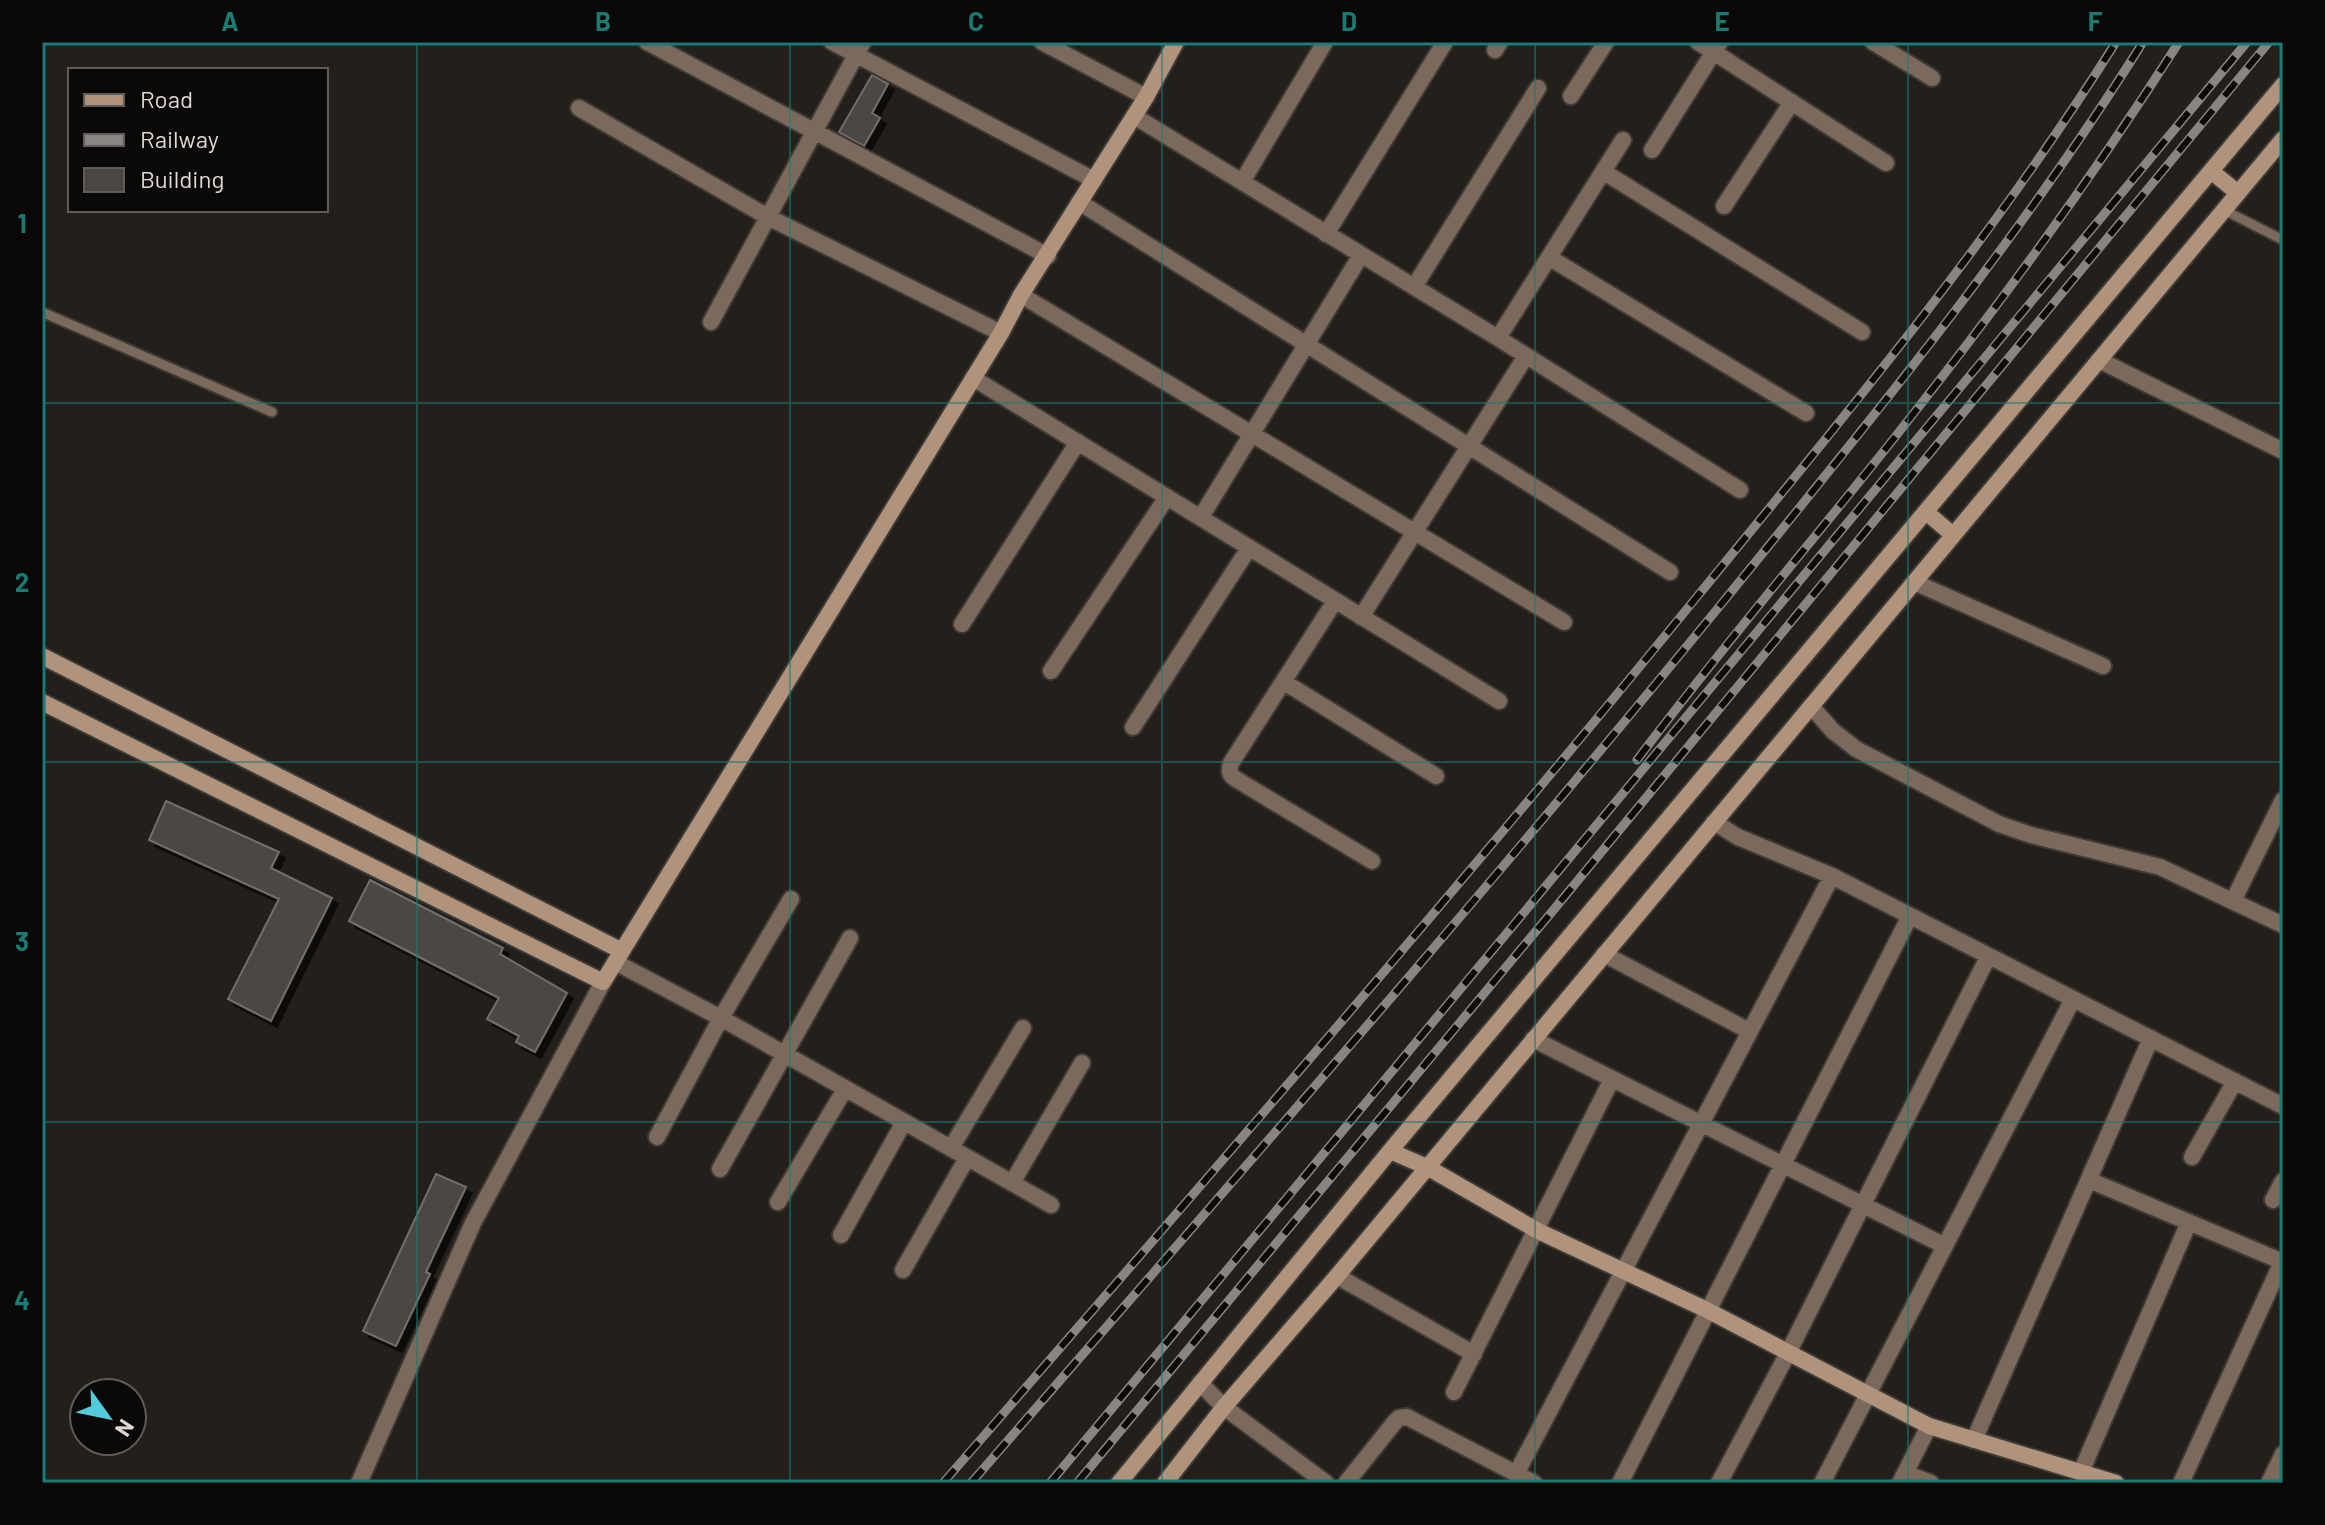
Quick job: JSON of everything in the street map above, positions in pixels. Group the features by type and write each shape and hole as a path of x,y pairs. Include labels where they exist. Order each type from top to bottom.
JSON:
{"street":[{"path":"647,42 1048,256"},
{"path":"832,42 860,48 1094,180"},
{"path":"1042,42 1146,97"},
{"path":"359,1483 473,1223 603,982 1001,333 1021,295 1146,97 1176,42"},
{"path":"1242,182 1325,42"},
{"path":"1326,234 1445,42"},
{"path":"1571,96 1606,42"},
{"path":"1698,42 1717,47 1792,102 1886,163"},
{"path":"1873,42 1932,78"},
{"path":"1652,150 1717,47"},
{"path":"711,322 860,48"},
{"path":"1119,1483 1390,1151 2283,85"},
{"path":"1414,287 1538,88"},
{"path":"1724,206 1792,102"},
{"path":"579,108 768,217 1001,333"},
{"path":"1134,116 1740,490"},
{"path":"1165,1483 1224,1407 1337,1276 2283,139"},
{"path":"1498,338 1623,140"},
{"path":"2211,171 2238,193"},
{"path":"1604,172 1862,332"},
{"path":"1079,202 1670,572"},
{"path":"1201,517 1361,255"},
{"path":"1550,258 1806,413"},
{"path":"1021,295 1564,622"},
{"path":"1361,617 1526,356"},
{"path":"2099,360 2283,451"},
{"path":"973,378 1499,701"},
{"path":"962,624 1078,442"},
{"path":"1051,671 1167,497"},
{"path":"1926,512 1953,535"},
{"path":"1133,727 1249,548"},
{"path":"1914,582 2103,666"},
{"path":"1335,601 1231,763 1231,776 1372,861"},
{"path":"42,656 619,957 784,1055 1051,1205"},
{"path":"1284,682 1436,776"},
{"path":"42,702 603,982"},
{"path":"1811,706 1833,731 1856,749 1999,824 2031,835 2147,862 2283,925"},
{"path":"2233,901 2283,800"},
{"path":"1714,822 1738,837 1832,876 2283,1106"},
{"path":"1516,1474 1832,876"},
{"path":"657,1137 721,1018 791,899"},
{"path":"1620,1483 1910,916"},
{"path":"720,1169 850,938"},
{"path":"1604,954 1749,1031"},
{"path":"1719,1483 1988,957"},
{"path":"1822,1483 2073,999"},
{"path":"951,1148 1023,1028"},
{"path":"1974,1440 2151,1038"},
{"path":"1533,1039 1945,1246"},
{"path":"1012,1183 1082,1063"},
{"path":"1454,1392 1538,1231 1612,1079"},
{"path":"2192,1157 2235,1081"},
{"path":"778,1202 845,1089"},
{"path":"841,1235 904,1122"},
{"path":"1390,1151 1427,1167 1538,1231 1707,1310 1929,1426 2116,1483"},
{"path":"903,1270 967,1158"},
{"path":"2089,1180 2282,1262 2181,1483"},
{"path":"2273,1200 2283,1181"},
{"path":"2081,1472 2189,1222"},
{"path":"1337,1276 1474,1354"},
{"path":"1200,1383 1224,1407 1326,1483"},
{"path":"1346,1483 1394,1423 1399,1418 1407,1417 1534,1483"},
{"path":"1929,1426 1902,1478 1931,1483"},
{"path":"2269,1483 2283,1454"}],"lane":[{"path":"2224,210 2283,240"},
{"path":"42,312 272,412"}],"building":[{"path":"872,75 888,84 872,113 880,118 864,146 839,132"},
{"path":"166,801 279,852 271,868 332,898 271,1021 228,999 279,899 149,840"},
{"path":"370,880 503,948 500,954 567,993 535,1052 516,1042 519,1036 487,1019 499,998 349,921"},
{"path":"436,1174 466,1187 396,1346 363,1331"}],"railway":[{"path":"943,1483 1420,930 1809,459 1969,256 2069,115 2116,42"},
{"path":"971,1483 1445,935 1723,602 1942,328 2046,188 2143,42"},
{"path":"1637,760 1972,337 2079,192 2179,42"},
{"path":"1050,1483 2247,42"},
{"path":"1077,1483 2269,42"}]}
